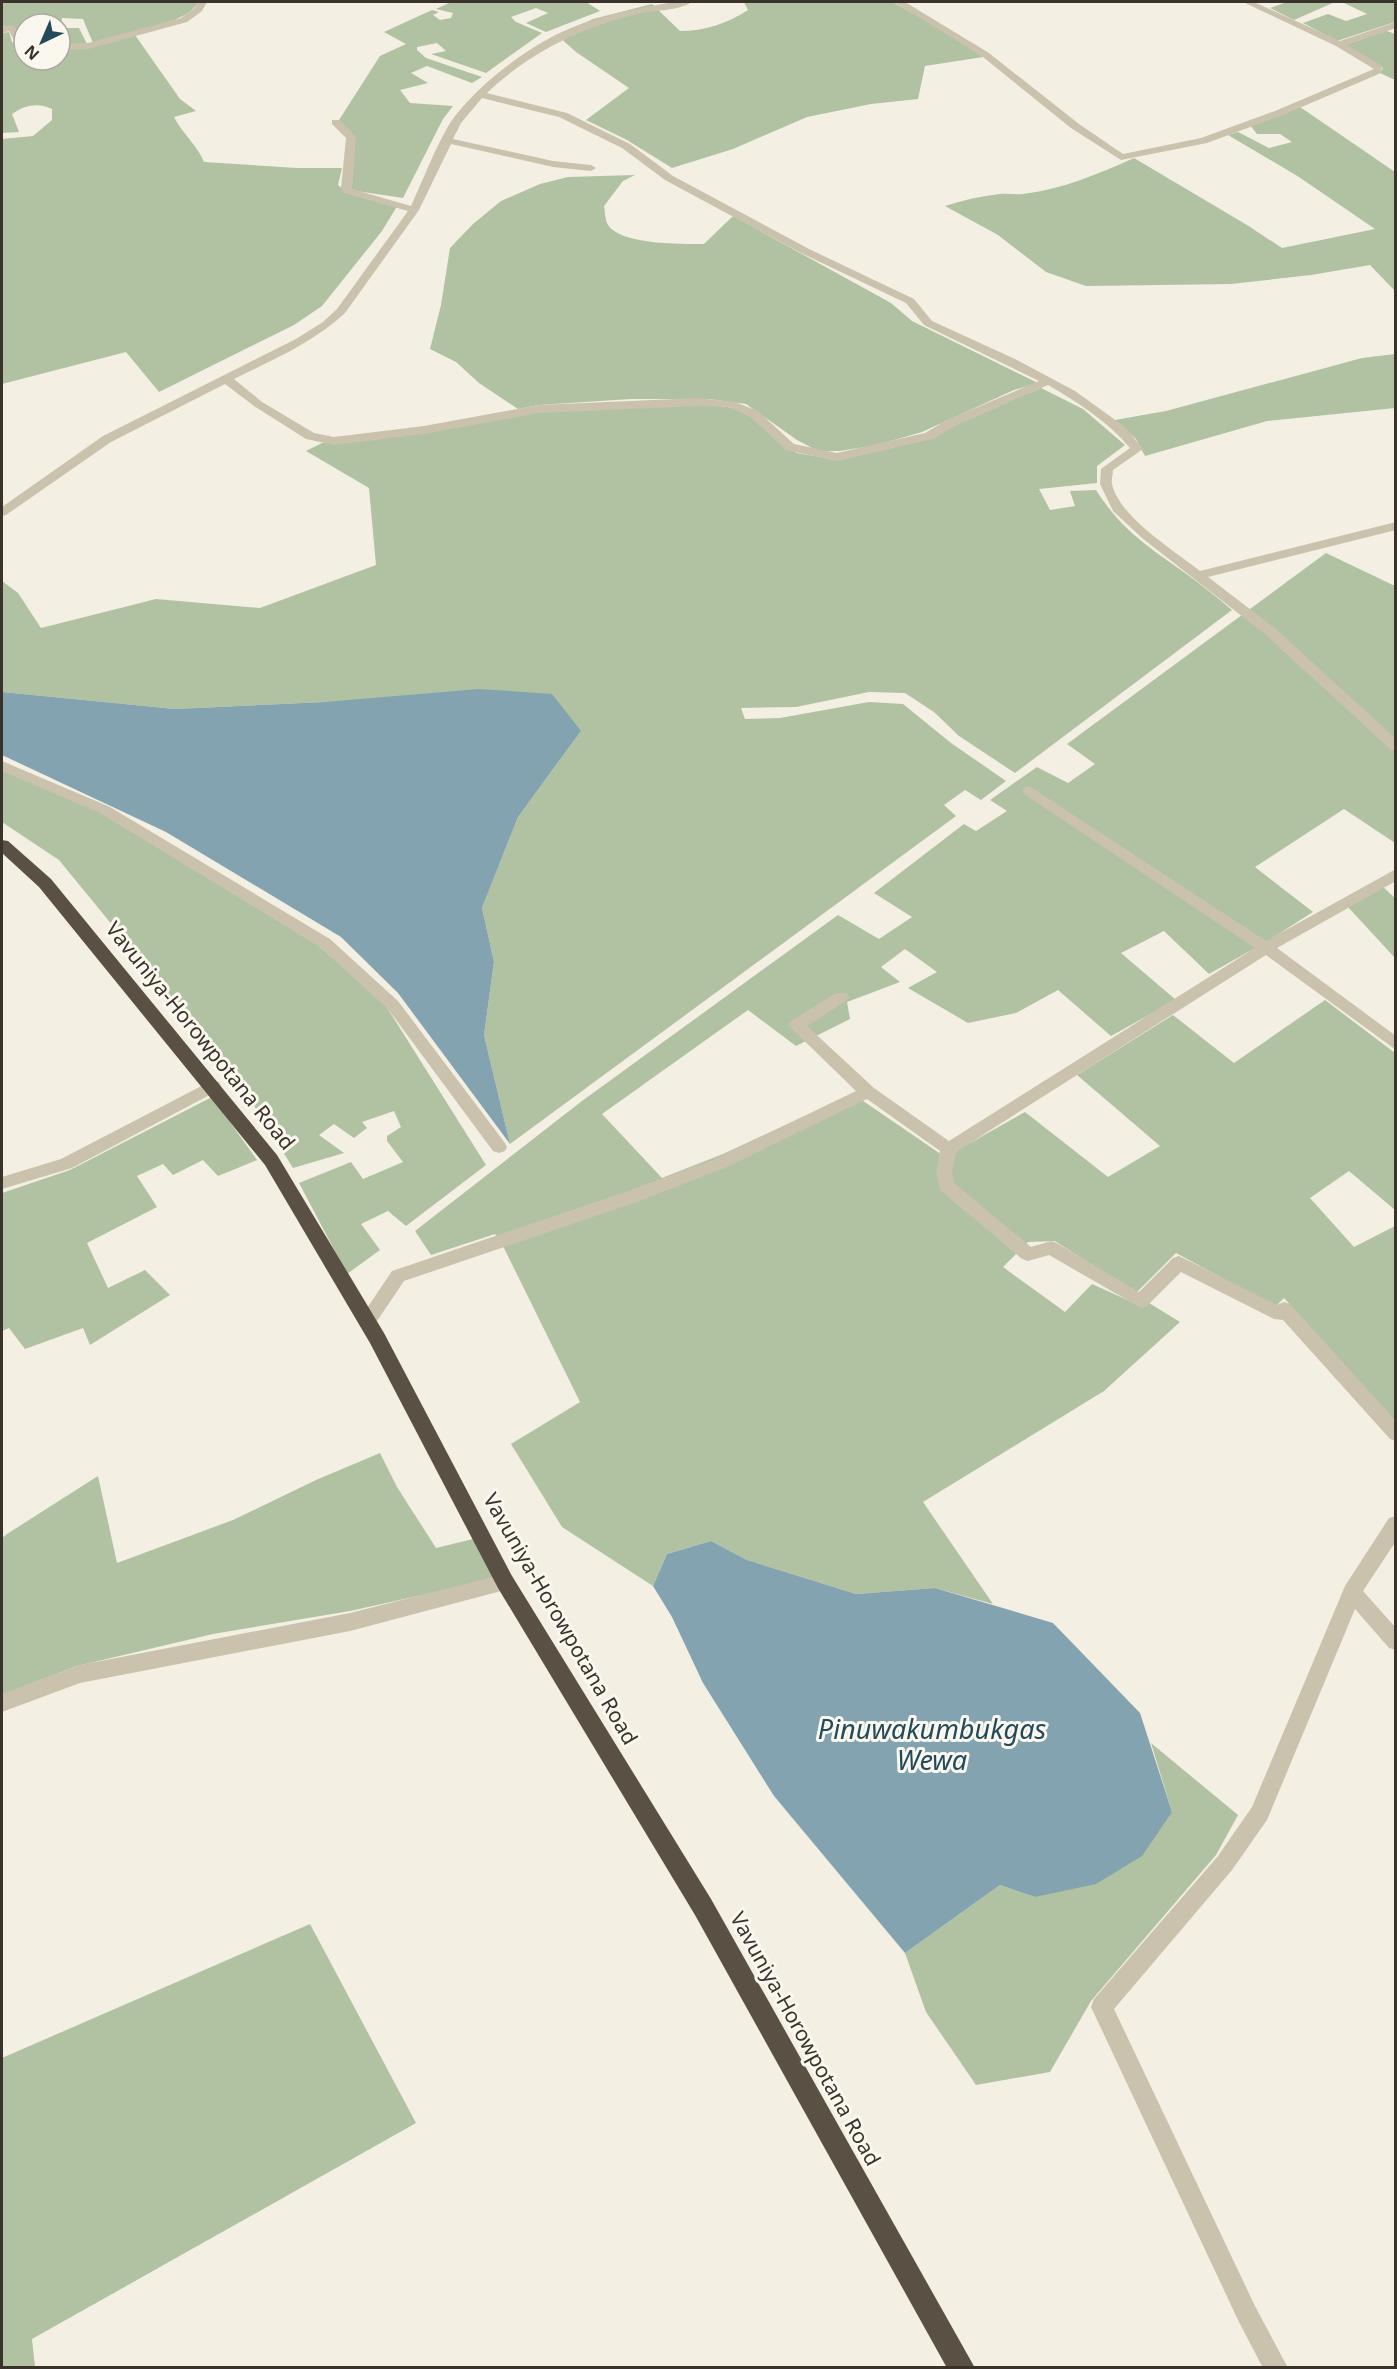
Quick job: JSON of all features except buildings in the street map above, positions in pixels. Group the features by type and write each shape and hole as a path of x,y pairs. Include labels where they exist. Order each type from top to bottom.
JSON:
{"highway":[{"name":"Vavuniya-Horowpotana Road","path":"2,845 45,883 213,1086 271,1160 367,1322 505,1582 703,1907 962,2367"}],"street":[{"path":"72,47 88,46 184,20 199,9 202,2"},
{"path":"2,512 107,439 300,341 327,324 341,311 414,210 456,122 496,79 555,39 576,29 636,11 687,2"},
{"path":"899,2 986,55 1075,126 1121,158 1203,141 1279,113 1378,71 1379,68 1339,44 1247,2"},
{"path":"1339,44 1395,25"},
{"path":"480,94 563,116 626,146 669,178 815,256 910,300 928,323 1085,401 1128,435 1137,449 1107,469 1106,484 1117,508 1146,535 1271,632 1395,747"},
{"path":"336,122 351,137 346,188 348,191 414,210"},
{"path":"446,140 553,164 591,168"},
{"path":"226,379 258,404 310,436 334,441 424,430 538,409 698,402 731,404 754,414 790,447 837,457 929,436 951,423 1047,381"},
{"path":"1200,575 1395,526"},
{"path":"2,766 105,810 325,943 393,1005 499,1147"},
{"path":"1029,791 1266,948 1395,1044"},
{"path":"1395,874 1266,948 949,1149 945,1173 946,1186 1028,1254 1051,1248 1141,1301 1179,1263 1280,1314 1284,1309 1395,1434"},
{"path":"841,997 796,1025 868,1092 949,1149"},
{"path":"2,1184 66,1164 213,1086"},
{"path":"367,1322 398,1276 634,1196 722,1163 868,1092"},
{"path":"1276,2367 1247,2314 1102,2007 1225,1863 1260,1813 1352,1592 1395,1524"},
{"path":"2,1703 80,1674 350,1622 505,1582"},
{"path":"1352,1592 1395,1642"}],"green space":[{"path":"2,2 198,2 192,10 167,23 93,43 83,19 72,18 72,12 12,12 12,26 2,27"},
{"path":"586,2 600,11 546,32 526,23 548,13 536,8 511,17 516,22 542,33 486,73 431,54 446,51 437,43 417,47 417,50 426,58 482,77 472,83 427,66 411,73 428,83 400,90 410,103 453,106 443,119 403,198 350,190 355,137 339,120 380,56 406,44 384,32 432,10 439,12 433,15 440,20 451,18 453,13 436,9 449,3"},
{"path":"744,2 893,2 946,32 983,57 925,66 918,99 871,104 807,117 733,149 672,168 627,140 586,120 629,88 576,52 558,36 593,19 652,4 680,31 698,30 723,23 748,10"},
{"path":"1287,2 1335,2 1294,20 1270,8"},
{"path":"1342,2 1395,2 1395,22 1337,41 1303,23 1328,14 1346,21 1367,14"},
{"path":"72,28 79,28 87,44 72,45"},
{"path":"1384,30 1395,34 1395,80 1380,73 1383,68 1343,45"},
{"path":"9,32 12,42 12,72 72,72 72,48 135,35 180,99 196,111 174,117 204,162 297,168 342,168 338,185 347,193 399,203 382,231 322,306 294,325 159,392 126,352 2,384 2,139 33,136 52,120 52,109 37,105 21,108 12,114 19,132 2,133 2,33"},
{"path":"1300,107 1395,172 1395,291 1370,265 1311,275 1231,284 1086,286 1046,272 998,235 945,206 986,196 1023,194 1052,189 1134,158 1282,248 1375,229 1299,177 1228,135 1238,132 1269,148 1292,142 1280,134 1257,134 1250,125"},
{"path":"635,175 623,181 604,206 607,223 615,232 638,240 704,244 733,216 891,303 912,321 1038,383 1014,390 922,432 877,445 840,451 818,451 797,440 746,404 709,399 631,399 539,405 518,409 479,383 456,362 430,349 441,305 450,248 473,224 501,201 540,184 568,177"},
{"path":"1395,354 1395,408 1267,421 1145,456 1136,439 1115,420 1166,411 1362,358"},
{"path":"1041,388 1083,409 1125,445 1097,466 1097,483 1039,489 1050,510 1075,506 1070,491 1096,490 1116,517 1138,538 1232,610 1015,773 959,736 934,712 905,693 869,692 796,707 741,708 745,719 780,718 869,702 903,704 951,743 1006,781 981,800 965,790 944,805 956,816 510,1144 484,1035 494,962 482,908 518,817 581,731 325,702 175,709 2,692 2,581 18,593 41,628 156,599 260,608 376,565 369,488 306,451 322,443 378,439 539,411 701,404 728,407 748,414 779,441 797,453 837,460 953,425"},
{"path":"1326,553 1395,586 1395,843 1344,809 1255,867 1313,912 1209,974 1164,931 1121,953 1176,1000 1111,1036 1058,990 1016,1013 968,1023 908,988 937,972 905,949 881,967 900,982 847,1002 850,1019 796,1046 748,1010 602,1114 662,1178 723,1154 853,1094 945,1157 1025,1112 1108,1177 1160,1146 1077,1075 1173,1015 1234,1063 1325,1000 1395,1053 1395,1210 1349,1171 1310,1198 1354,1247 1395,1226 1395,1421 1284,1298 1275,1307 1176,1253 1136,1293 1055,1241 1028,1242 1003,1267 1065,1312 1092,1284 1143,1307 1149,1303 1180,1322 1104,1391 923,1502 993,1604 935,1588 856,1594 747,1560 711,1541 667,1554 653,1586 562,1527 511,1444 580,1402 503,1246 495,1234 431,1255 415,1231 582,1101 838,915 879,939 912,917 874,893 964,824 976,831 1007,811 990,800 1037,767 1068,783 1095,764 1067,744"},
{"path":"2,770 101,812 319,946 386,1006 486,1165 406,1226 388,1211 361,1224 380,1250 347,1274 299,1183 351,1162 363,1179 403,1162 387,1141 387,1136 401,1127 394,1111 362,1122 367,1128 354,1138 334,1124 319,1135 344,1153 293,1168 235,1075 59,860 2,822"},
{"path":"1383,887 1395,898 1395,958 1348,907"},
{"path":"212,1097 257,1160 218,1176 203,1160 173,1175 163,1164 137,1176 157,1207 87,1243 108,1288 145,1270 170,1295 90,1345 83,1328 25,1349 9,1328 2,1331 2,1193 70,1170"},
{"path":"380,1453 397,1487 436,1548 477,1538 495,1579 350,1611 213,1634 77,1666 2,1695 2,1538 7,1534 98,1476 117,1563 233,1520 316,1480"},
{"path":"1151,1743 1238,1815 1216,1855 1091,2001 1050,2072 976,2085 926,2012 905,1953 1000,1885 1035,1897 1172,1812"},
{"path":"310,1924 416,2123 32,2339 35,2367 2,2367 2,2058"}],"water":[{"path":"479,689 552,694 581,731 518,817 482,908 494,962 484,1035 510,1144 398,993 341,937 166,832 2,755 2,692 175,709 325,702"},
{"name":"Pinuwakumbukgas Wewa","path":"711,1541 747,1560 856,1594 935,1588 1053,1623 1140,1713 1172,1812 1142,1856 1096,1884 1035,1897 1000,1885 905,1953 774,1796 703,1683 672,1617 653,1586 667,1554"}]}
